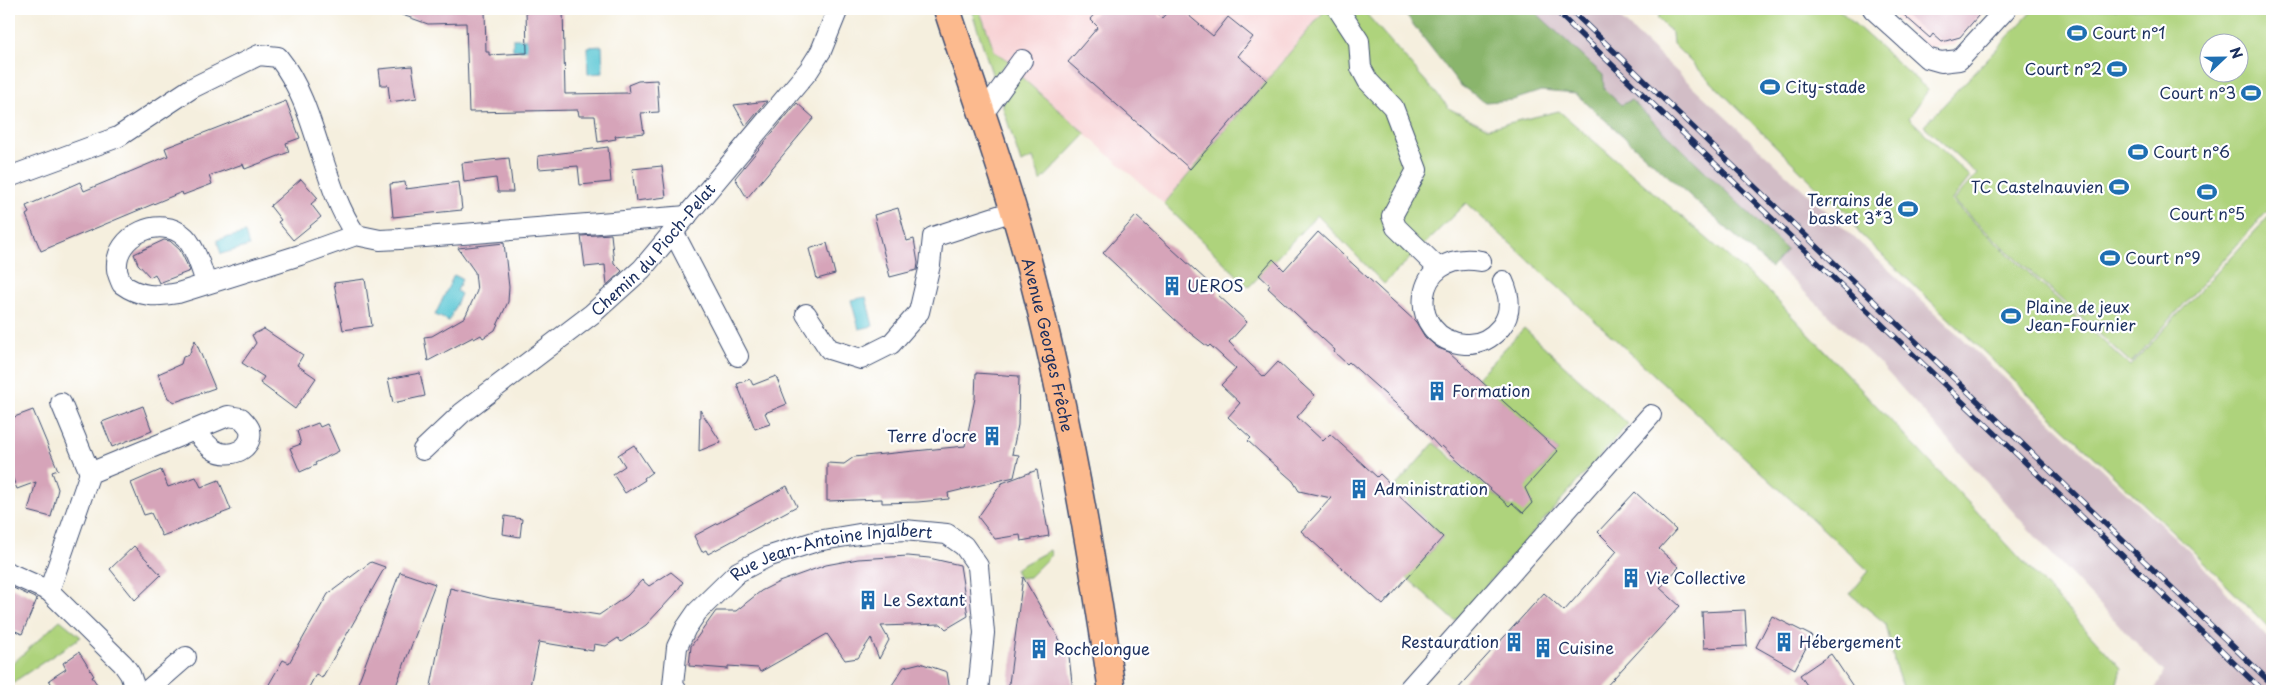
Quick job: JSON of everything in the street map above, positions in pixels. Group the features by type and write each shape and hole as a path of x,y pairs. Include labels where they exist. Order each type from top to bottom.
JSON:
{"main road":[{"name":"Avenue Georges Frêche","path":"933,9 1000,215 1033,336 1062,483 1098,691"},
{"name":"Avenue Georges Frêche","path":"946,9 1025,251 1042,314 1074,471 1112,691"}],"street":[{"name":"Chemin du Pioch-Pelat","path":"423,450 462,413 607,302 642,269 809,70 821,51 838,9"},
{"path":"1338,9 1359,41 1361,68 1368,82 1393,107 1417,170 1392,216 1396,227 1438,268"},
{"path":"1873,9 1927,58 1941,62 1959,60 2006,9"},
{"path":"9,177 118,137 192,88 259,55 278,57 289,71 322,152 343,214 356,235"},
{"path":"982,115 1022,60"},
{"path":"806,314 829,349 861,359 892,344 919,312 930,265 932,237 1000,215"},
{"path":"206,283 300,255 356,235 380,240 400,239 687,216"},
{"path":"674,233 738,356"},
{"path":"1481,261 1466,258 1451,261 1438,268 1429,278 1424,291 1425,311 1433,329 1444,338 1456,344 1483,342 1495,334 1505,322 1509,308 1509,293 1503,281"},
{"path":"48,591 90,473 61,403"},
{"path":"1407,691 1651,415"},
{"path":"90,473 195,431"},
{"name":"Rue Jean-Antoine Injalbert","path":"675,688 676,647 696,612 738,572 767,557 817,541 904,530 947,534 964,546 978,566 984,633 978,691"},
{"path":"9,573 48,591 123,664 130,674 136,691"},
{"path":"147,691 186,657"}],"shaded area":[{"path":"979,9 1326,9 1164,204 1020,76 1009,61 995,52"},
{"path":"1512,9 1610,9 2188,550 2272,642 2272,691 2154,691 2164,672 2043,545 1880,364 1582,80"},
{"path":"1886,9 1987,9 1954,45 1928,48"}],"green space":[{"path":"971,9 979,9 995,52 1009,61 993,77"},
{"path":"1326,9 1362,9 1450,109 1488,128 1559,111 1769,292 1982,517 2121,668 2115,691 1905,691 1896,670 1886,624 1850,594 1869,571 1466,203 1384,284 1317,215 1249,287 1164,204"},
{"path":"1401,9 1532,9 1603,75 1604,89 1621,105 1631,100 1787,250 1771,268 1576,94 1541,91 1513,100 1485,102 1460,85"},
{"name":"Plaine de jeux Jean-Fournier","path":"1664,9 1838,9 1928,90 1909,118 1970,177 1951,201 2130,366 2272,213 2272,631 2191,549 1859,233 1849,213 1827,197 1673,44 1672,33 1657,18"},
{"name":"TC Castelnauvien","path":"2034,9 2272,9 2272,206 2131,363 1953,201 1977,174 1924,126"},
{"path":"1020,76 1086,134 1041,181 1033,158 1021,163 1003,108 1003,102"},
{"path":"1524,328 1628,424 1455,621 1394,566 1419,565 1443,537 1394,488 1434,443 1509,506 1515,506 1521,492 1558,451 1477,378"},
{"path":"1050,550 1051,555 1029,577 1019,578 1015,569"},
{"path":"60,620 81,637 9,685 9,667"}],"water":[{"path":"558,38 558,49 513,50 513,39"},
{"path":"602,46 603,73 588,74 587,47"},
{"path":"245,233 249,246 221,254 217,240"},
{"path":"454,275 462,279 457,291 461,294 449,321 435,315"},
{"path":"866,297 873,326 859,329 851,300"}],"building":[{"path":"392,9 485,9 486,52 489,52 489,55 527,53 526,9 563,9 565,94 629,93 628,85 638,81 657,80 659,112 641,113 644,133 615,136 616,139 598,142 595,116 579,116 578,110 469,112 466,23 428,24 391,11"},
{"path":"1099,9 1152,9 1162,18 1170,9 1181,9 1213,36 1228,17 1253,37 1238,56 1267,80 1190,169 1068,62 1098,27 1090,19"},
{"path":"1897,9 1984,9 1960,37 1942,42 1933,34 1930,38"},
{"path":"412,66 417,98 390,102 388,85 381,85 379,69"},
{"path":"286,101 300,138 286,143 289,152 245,169 243,164 209,176 212,184 183,195 182,192 41,251 26,215 29,213 26,206 80,182 84,191 168,156 165,148"},
{"path":"767,101 746,126 734,105"},
{"path":"797,103 814,118 747,198 735,178"},
{"path":"608,147 611,182 580,185 578,166 539,169 538,156"},
{"path":"509,158 513,192 498,192 496,178 464,182 462,163"},
{"path":"662,166 666,197 636,201 632,169"},
{"path":"301,179 318,198 311,204 321,217 293,240 278,222 281,220 270,206"},
{"path":"405,182 406,189 459,182 462,210 393,217 390,184"},
{"path":"898,208 907,241 914,239 918,263 917,270 890,277 874,215"},
{"name":"Administration","path":"1136,216 1219,292 1217,294 1247,322 1229,342 1250,364 1264,377 1278,362 1315,396 1297,417 1323,441 1330,434 1377,477 1380,474 1400,493 1398,495 1443,537 1383,605 1301,531 1331,498 1299,491 1293,481 1248,441 1251,438 1228,417 1240,403 1221,385 1236,369 1210,345 1208,347 1185,329 1103,253"},
{"name":"Formation","path":"1318,232 1416,322 1425,337 1438,348 1449,352 1558,451 1525,488 1532,503 1523,513 1512,503 1509,506 1442,446 1440,448 1414,420 1349,362 1347,364 1334,352 1335,350 1268,288 1270,285 1259,275 1273,259 1284,270"},
{"path":"611,234 614,263 622,271 607,285 605,265 585,267 581,236"},
{"path":"164,240 170,241 180,250 190,271 159,283 155,274 150,277 138,264 134,254"},
{"path":"504,243 509,287 508,302 495,330 483,338 481,335 474,339 473,337 428,361 424,337 432,336 465,317 477,291 475,272 458,248"},
{"path":"827,243 835,274 817,279 809,249"},
{"path":"365,279 372,326 343,330 334,283"},
{"path":"264,329 303,355 297,365 316,378 295,409 260,383 264,377 242,363 256,343 252,335"},
{"path":"195,340 215,388 175,402 168,398 158,374 181,364 183,357 189,355"},
{"path":"420,373 425,396 393,403 388,379"},
{"name":"Terre d'ocre","path":"976,373 1019,376 1018,425 1012,454 1019,455 1014,477 948,493 949,499 882,503 882,499 827,501 827,463 844,464 854,457 965,446 975,398"},
{"path":"776,376 787,404 765,413 770,424 755,429 737,384 750,379 753,385"},
{"path":"143,406 152,431 112,447 102,422"},
{"path":"33,410 58,470 52,472 58,489 51,517 28,511 36,482 17,489 9,469 9,419"},
{"path":"700,410 721,442 699,451"},
{"path":"318,423 320,427 327,424 339,451 300,472 290,448 301,444 297,431"},
{"path":"634,445 652,472 644,478 645,480 625,493 613,474 625,466 618,455"},
{"path":"161,470 168,487 196,477 201,487 219,480 231,510 162,536 151,513 144,515 131,483"},
{"path":"1037,470 1049,536 1021,541 1020,535 995,539 978,517 1002,483"},
{"path":"787,486 797,506 708,554 706,550 702,552 694,536"},
{"path":"1635,492 1676,530 1659,549 1679,567 1660,588 1680,606 1602,691 1455,691 1544,593 1564,611 1617,551 1598,532"},
{"path":"505,516 522,519 520,537 503,534"},
{"path":"134,546 161,575 135,600 110,569"},
{"name":"Le Sextant","path":"908,556 929,558 960,565 968,616 946,629 941,624 881,626 889,640 879,659 871,638 858,658 845,660 827,634 760,672 758,668 728,666 728,669 689,666 691,646 716,611 736,611 761,591 779,582 826,565 858,559"},
{"path":"371,562 385,567 322,678 316,674 307,691 277,691 268,686 283,660 289,663 328,594"},
{"path":"400,572 435,584 394,691 355,691"},
{"path":"671,572 683,582 675,594 646,625 621,642 618,638 606,646 594,644 593,651 539,642 529,691 430,691 450,588 490,598 599,615 627,596 642,580 649,586"},
{"name":"Rochelongue","path":"1023,577 1069,656 1073,691 1008,691"},
{"path":"9,586 37,599 22,634 9,628"},
{"path":"1745,610 1747,646 1704,648 1702,612"},
{"name":"Hébergement","path":"1772,616 1812,636 1795,669 1756,647"},
{"path":"79,652 94,676 92,677 102,691 56,691 49,680 66,669 63,663"},
{"name":"Hébergement","path":"1831,654 1856,691 1811,691 1800,675"},
{"path":"920,663 947,672 950,691 888,691 904,667"}],"railway":[{"path":"1554,9 2263,691"},
{"path":"1570,9 2272,684"}],"place":[{"name":"Court n°1","path":"2077,33"},
{"name":"Court n°2","path":"2117,69"},
{"name":"City-stade","path":"1770,87"},
{"name":"Court n°3","path":"2251,93"},
{"name":"Court n°6","path":"2138,152"},
{"name":"TC Castelnauvien","path":"2119,187"},
{"name":"Court n°5","path":"2207,192"},
{"name":"Terrains de basket 3*3","path":"1908,209"},
{"name":"Court n°9","path":"2110,258"},
{"name":"UEROS","path":"1172,286"},
{"name":"Plaine de jeux Jean-Fournier","path":"2011,316"},
{"name":"Formation","path":"1437,391"},
{"name":"Terre d'ocre","path":"992,436"},
{"name":"Administration","path":"1359,489"},
{"name":"Vie Collective","path":"1631,578"},
{"name":"Le Sextant","path":"868,600"},
{"name":"Restauration","path":"1514,642"},
{"name":"Hébergement","path":"1784,642"},
{"name":"Cuisine","path":"1543,648"},
{"name":"Rochelongue","path":"1039,649"}]}
